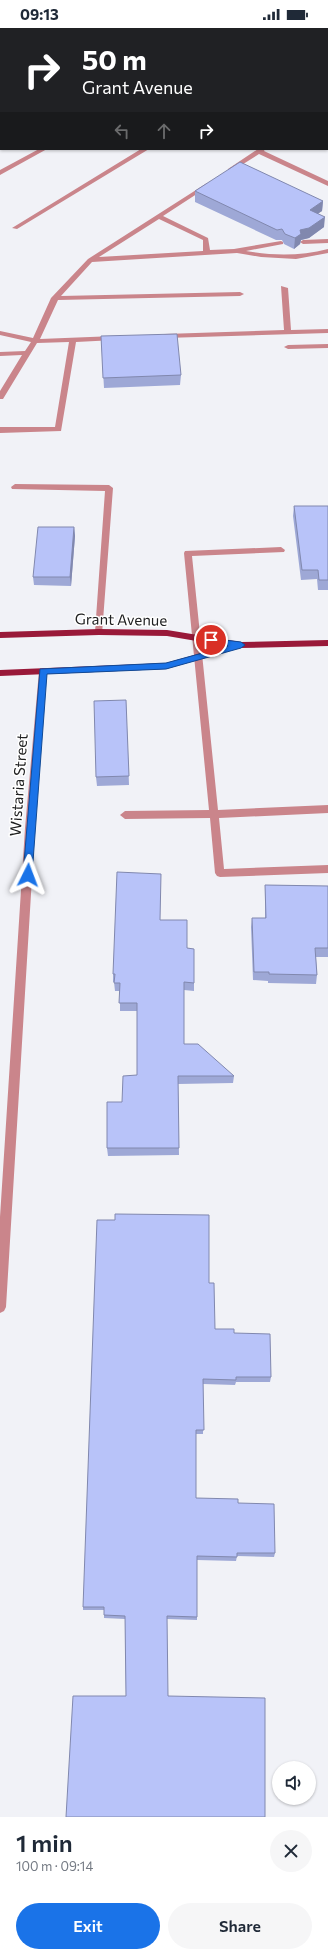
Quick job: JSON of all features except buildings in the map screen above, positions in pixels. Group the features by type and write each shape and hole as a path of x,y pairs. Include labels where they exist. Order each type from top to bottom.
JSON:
{"main road":[{"name":"Grant Avenue","path":"0,635 99,632 168,633 241,645 328,643"},
{"name":"Grant Avenue","path":"0,673 166,666 241,645"}],"street":[{"path":"0,173 42,150"},
{"path":"15,228 144,150"},
{"path":"0,398 35,341 55,298 90,260 261,150 328,184"},
{"path":"158,216 206,239 207,252"},
{"path":"303,242 328,241"},
{"path":"90,260 234,251 281,243"},
{"path":"234,251 266,257 319,254 328,251"},
{"path":"284,288 288,332"},
{"path":"55,298 240,294"},
{"path":"161,336 328,331"},
{"path":"0,333 35,341 121,338"},
{"path":"0,430 58,429 73,339"},
{"path":"288,347 328,346"},
{"path":"0,354 28,353"},
{"path":"15,487 109,488 99,632"},
{"path":"281,550 188,553 220,873 328,869"},
{"name":"Wistaria Street","path":"0,1307 30,828 43,671"},
{"path":"125,815 214,814 328,808"}],"route":[{"path":"28,875 30,828 43,671 166,666 241,645 211,640"}]}
